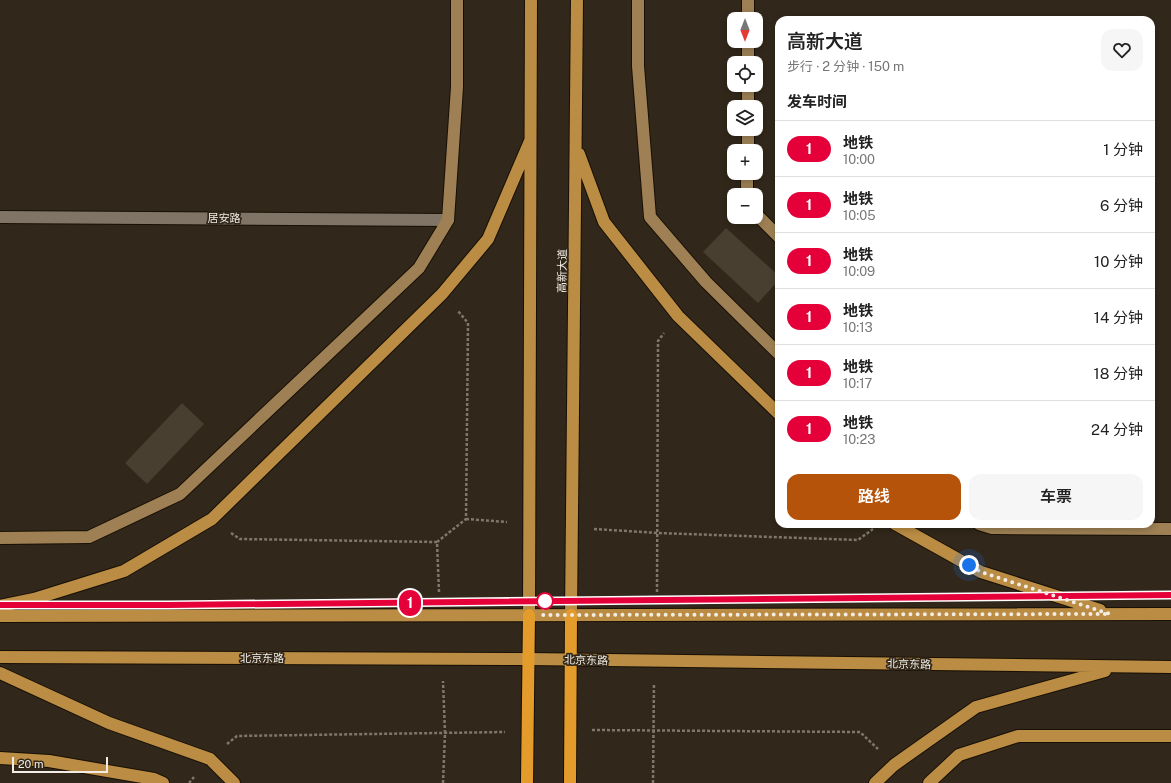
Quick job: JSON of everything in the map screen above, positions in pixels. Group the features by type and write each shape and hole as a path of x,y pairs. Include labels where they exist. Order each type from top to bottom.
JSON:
{"highway":[{"path":"527,783 529,615"},
{"name":"高新大道","path":"570,783 571,615"}],"main road":[{"path":"0,538 89,537 180,494 419,268 448,220 457,87 457,0"},
{"path":"529,615 531,0"},
{"name":"高新大道","path":"571,615 577,0"},
{"path":"638,0 638,66 650,217 706,282 775,350"},
{"path":"748,0 748,12"},
{"path":"0,606 34,599 124,571 212,519 442,294 488,239 530,141"},
{"path":"576,147 604,222 678,316 775,410"},
{"path":"763,221 775,233"},
{"path":"902,528 981,572 1110,614"},
{"path":"1136,528 1171,529"},
{"path":"0,616 1171,614"},
{"name":"北京东路","path":"0,657 571,659 1171,667"},
{"path":"875,783 894,765 976,707 1119,667"},
{"path":"0,673 109,722 210,759 234,783"},
{"path":"929,783 959,755 1018,736 1171,736"},
{"path":"0,758 49,761 154,779 163,783"}],"street":[{"name":"居安路","path":"0,217 448,220"}],"path":[{"path":"442,294 468,323 466,519"},
{"path":"656,614 658,533 658,341 678,316"},
{"path":"212,519 240,539 437,542 466,519 529,524"},
{"path":"572,527 658,533 858,540 874,528"},
{"path":"437,542 440,615"},
{"path":"442,659 445,733 443,783"},
{"path":"653,783 655,660"}],"building":[{"path":"726,228 775,272 775,284 758,303 703,252"},
{"path":"182,403 204,424 147,484 125,463"}],"metro line":[{"name":"1","path":"0,605 168,605 1171,595"}],"route":[{"path":"545,601 543,615 1110,614 981,572 969,565"}]}
